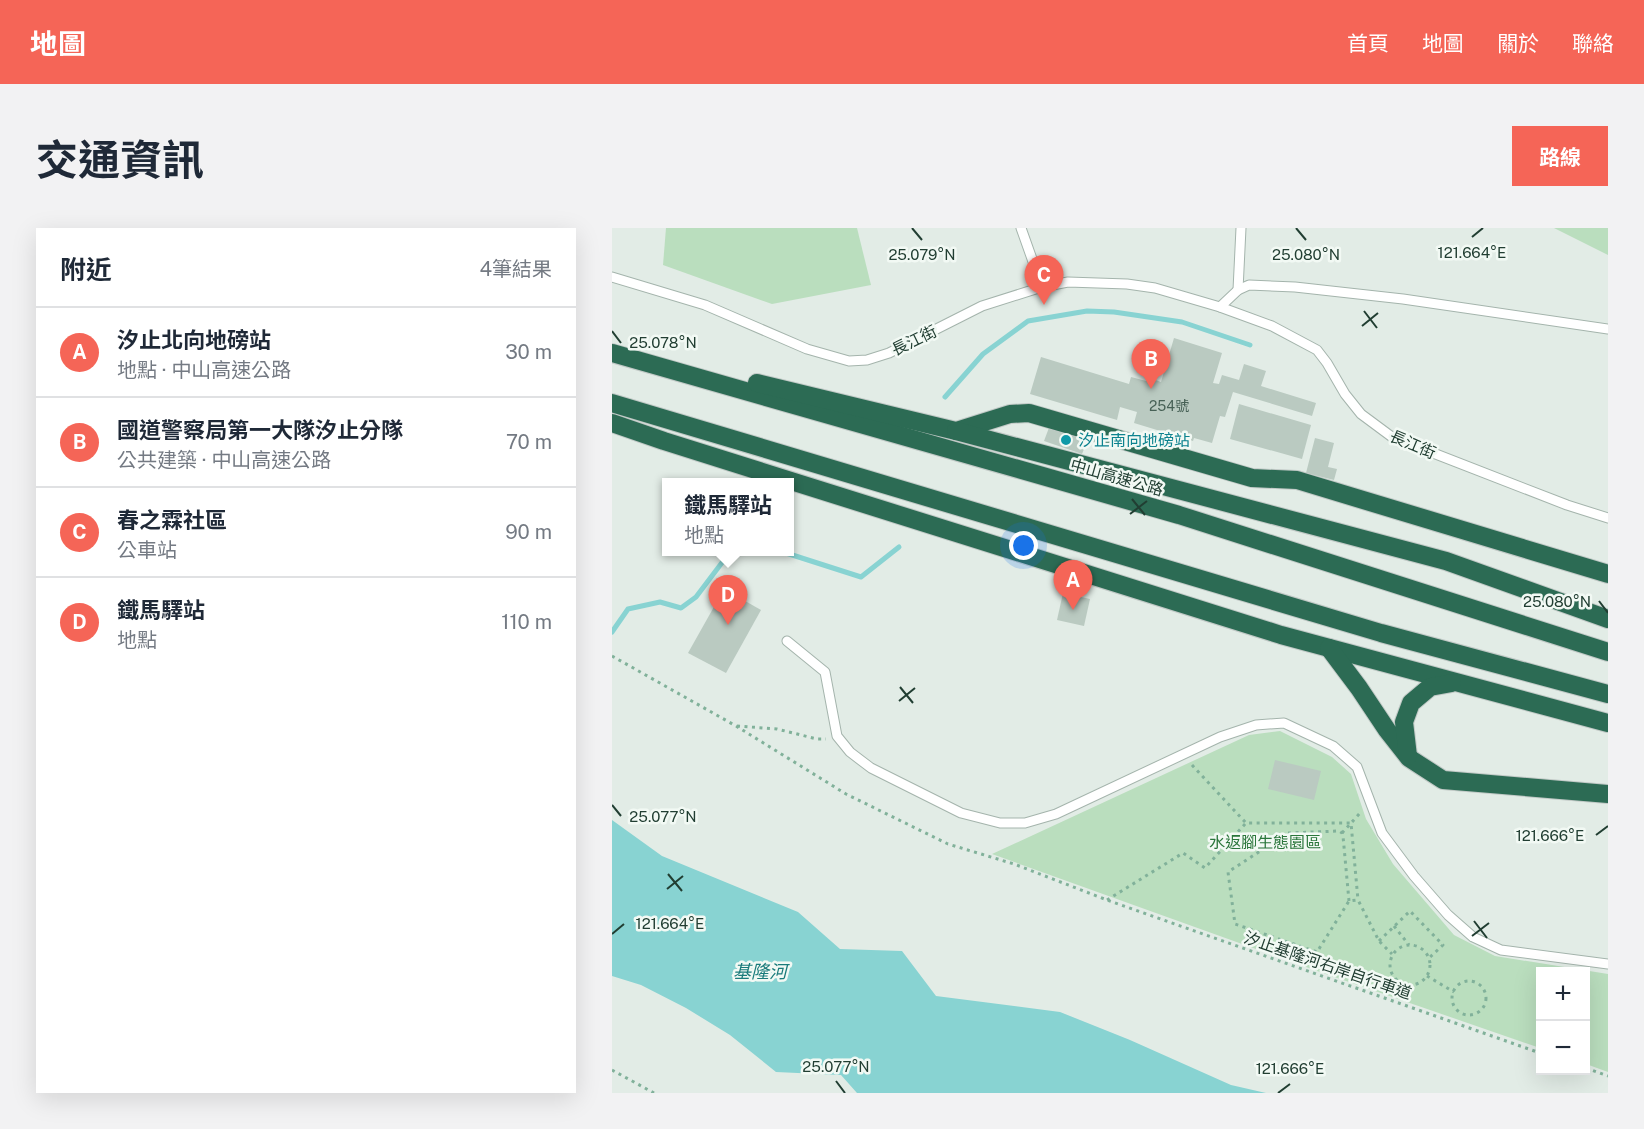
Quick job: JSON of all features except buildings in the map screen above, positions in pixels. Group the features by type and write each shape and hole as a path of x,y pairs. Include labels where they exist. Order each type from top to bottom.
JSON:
{"highway":[{"path":"612,347 956,431 1446,561 1608,619"},
{"name":"中山高速公路","path":"612,353 1179,515 1608,652"},
{"path":"612,403 1360,626 1608,694"},
{"path":"956,431 1010,414 1029,412 1252,478 1297,480 1608,574"},
{"path":"612,423 779,478"},
{"path":"794,483 1281,635 1608,723"},
{"path":"1329,648 1408,758 1443,780 1608,794"},
{"path":"1408,758 1404,722 1411,703 1430,687 1455,682"}],"lane":[{"path":"1021,228 1042,287"},
{"path":"1238,290 1241,228"},
{"name":"長江街","path":"612,277 705,305 807,349 849,361 867,360 889,353 982,306 1042,287 1068,282 1127,284 1155,288 1220,307 1272,326 1317,350 1360,414 1392,437 1567,505 1608,518"},
{"path":"1220,307 1238,290 1249,285 1295,287 1403,299 1608,329"},
{"path":"787,641 825,672 837,736 850,752 871,768 962,813 1000,823 1025,823 1056,814 1220,737 1256,725 1284,723 1333,746 1357,767 1382,833 1413,876 1448,915 1473,937 1501,950 1608,964"}],"path":[{"name":"汐止基隆河右岸自行車道","path":"612,656 736,726 846,794 948,844 1014,864 1107,900 1536,1052"},
{"path":"736,726 777,729 817,739 841,740"},
{"path":"1183,754 1246,823 1351,823"},
{"path":"1342,833 1339,831 1288,832 1228,872 1235,924 1317,952 1349,901 1342,833 1370,803"},
{"path":"1107,900 1183,853 1205,868 1246,823"},
{"path":"1351,823 1358,900 1379,940 1392,954"},
{"path":"1349,901 1358,900"},
{"path":"1379,940 1410,911 1443,945 1429,958"},
{"path":"1394,926 1408,945"},
{"path":"1408,945 1421,948 1429,958 1429,970 1427,976 1417,984 1405,985 1399,983 1391,973 1390,960 1392,954 1402,946 1408,945"},
{"path":"1427,976 1454,992"},
{"path":"1472,981 1478,983 1485,991 1484,1007 1475,1015 1470,1016 1459,1012 1453,1003 1454,992 1461,983 1472,981"},
{"path":"1590,1069 1608,1076"},
{"path":"612,1070 654,1093"}],"green space":[{"path":"666,228 857,228 871,285 772,304 663,265"},
{"path":"1554,228 1608,228 1608,255"},
{"name":"水返腳生態園區","path":"1280,731 1332,757 1351,774 1366,819 1393,864 1454,935 1495,956 1564,967 1536,967 1536,1047 992,854 1249,735"},
{"name":"水返腳生態園區","path":"1590,971 1608,974 1608,1072 1590,1065"}],"water":[{"name":"基隆河","path":"612,820 662,856 798,912 840,949 902,951 936,996 1060,1012 1231,1085 1266,1093 857,1093 841,1075 776,1072 730,1035 686,1008 641,985 612,976"}],"waterway":[{"path":"945,397 983,354 1028,321 1087,311 1114,312 1182,322 1250,345"},
{"path":"794,556 861,577 899,547"},
{"path":"612,632 628,609 660,602 681,608 696,597 727,556"}],"place":[{"name":"春之霖社區","path":"1044,305"},
{"name":"國道警察局第一大隊汐止分隊","path":"1151,389"},
{"name":"汐止南向地磅站","path":"1066,440"},
{"name":"汐止北向地磅站","path":"1073,610"},
{"name":"鐵馬驛站","path":"728,625"}]}
